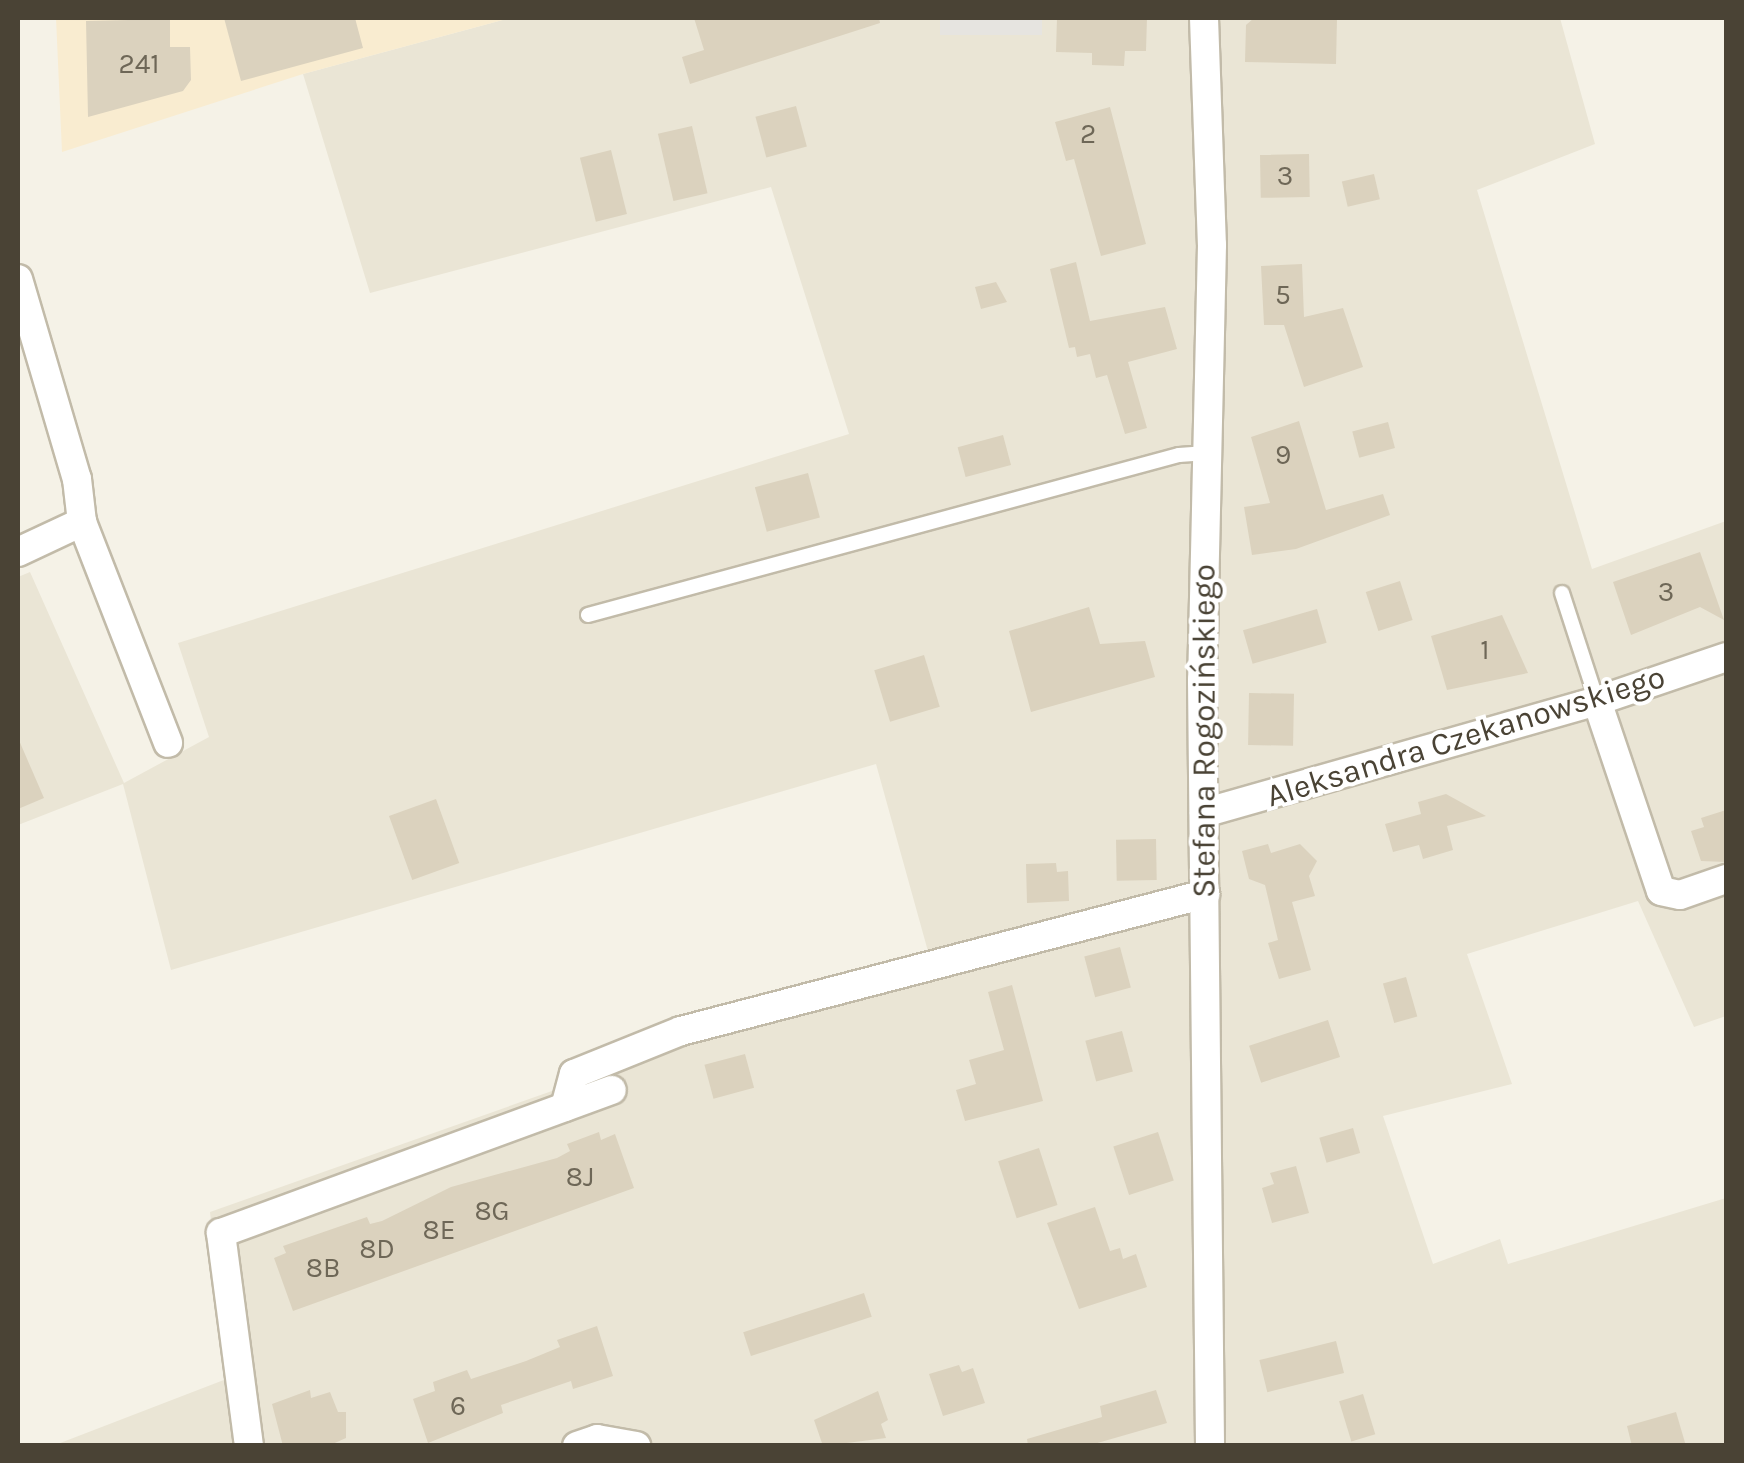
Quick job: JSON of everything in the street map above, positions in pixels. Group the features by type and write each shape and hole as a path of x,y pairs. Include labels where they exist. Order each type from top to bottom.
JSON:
{"street":[{"name":"Stefana Rogozińskiego","path":"1204,18 1212,227 1204,813 1210,1446"},
{"path":"18,291 77,478 82,522 168,743"},
{"path":"18,552 82,522"},
{"name":"Aleksandra Czekanowskiego","path":"1204,813 1596,702 1726,657"},
{"path":"1596,702 1662,892 1680,894 1726,879"},
{"path":"565,1107 574,1074 681,1032 1205,894"},
{"path":"249,1446 221,1233 612,1090"},
{"path":"577,1446 596,1439 636,1446"}],"lane":[{"path":"588,615 1179,455 1207,454"},
{"path":"1562,593 1596,702"}],"shaded area":[{"path":"56,18 510,18 303,74 62,152"},
{"path":"510,18 1560,18 1595,144 1477,190 1592,569 1726,521 1726,1016 1694,1027 1638,901 1467,954 1512,1084 1383,1116 1433,1264 1500,1239 1508,1264 1726,1198 1726,1445 55,1445 229,1378 210,1212 668,1050 934,973 876,764 171,970 123,784 18,825 18,577 30,572 124,783 209,737 178,643 849,434 771,187 370,293 303,74"},
{"path":"940,18 1042,18 1042,35 940,35"}],"building":[{"path":"224,18 355,18 363,48 241,81"},
{"path":"694,18 879,18 880,23 690,84 682,57 704,50"},
{"path":"1057,18 1147,18 1146,51 1125,51 1124,66 1092,65 1092,53 1056,52"},
{"path":"1254,18 1337,18 1336,64 1245,62 1246,25"},
{"path":"170,19 170,47 190,47 191,80 183,91 88,117 86,21"},
{"path":"796,106 807,147 766,157 755,117"},
{"path":"1110,107 1146,244 1101,256 1074,159 1066,161 1055,122"},
{"path":"692,126 708,193 673,201 658,134"},
{"path":"611,150 627,214 596,222 580,158"},
{"path":"1309,154 1310,197 1261,198 1260,155"},
{"path":"1374,174 1380,199 1348,207 1342,181"},
{"path":"1076,262 1090,321 1165,307 1177,349 1128,362 1147,428 1125,434 1107,375 1096,378 1090,354 1077,357 1075,347 1069,348 1050,269"},
{"path":"1302,264 1304,317 1343,308 1363,367 1304,387 1284,325 1264,325 1261,266"},
{"path":"996,282 1007,302 981,309 975,287"},
{"path":"1299,421 1326,510 1383,494 1390,515 1296,549 1252,555 1244,507 1270,503 1251,437"},
{"path":"1388,422 1395,448 1359,458 1352,432"},
{"path":"1003,435 1011,465 966,477 958,447"},
{"path":"808,473 820,517 767,532 755,487"},
{"path":"1700,552 1724,620 1700,607 1631,635 1613,582"},
{"path":"1400,581 1413,620 1378,631 1366,592"},
{"path":"1089,607 1100,644 1145,641 1155,677 1031,712 1009,631"},
{"path":"1317,609 1327,643 1253,664 1243,630"},
{"path":"1502,615 1528,673 1447,690 1431,636"},
{"path":"924,655 940,707 890,722 874,670"},
{"path":"1249,693 1294,694 1293,746 1248,745"},
{"path":"18,738 44,798 18,809"},
{"path":"1446,794 1486,816 1447,826 1453,850 1423,859 1419,845 1393,852 1385,824 1421,814 1418,802"},
{"path":"436,799 459,863 412,880 389,816"},
{"path":"1726,810 1726,862 1701,861 1691,831 1704,827 1701,818"},
{"path":"1156,839 1157,880 1117,881 1116,840"},
{"path":"1268,844 1271,853 1300,844 1317,861 1309,876 1315,896 1292,902 1311,970 1279,979 1268,943 1278,940 1265,885 1249,879 1242,851"},
{"path":"1056,863 1057,872 1068,871 1069,901 1027,903 1026,864"},
{"path":"1120,947 1131,988 1095,997 1084,957"},
{"path":"1406,977 1417,1016 1394,1023 1383,984"},
{"path":"1012,985 1043,1101 965,1121 956,1090 976,1084 969,1060 1004,1050 988,992"},
{"path":"1328,1020 1340,1057 1261,1083 1249,1046"},
{"path":"1122,1031 1133,1072 1096,1081 1085,1041"},
{"path":"745,1054 754,1088 713,1099 704,1065"},
{"path":"1353,1128 1360,1153 1327,1163 1319,1138"},
{"path":"599,1132 601,1140 615,1134 634,1188 293,1311 274,1258 286,1253 283,1246 367,1217 370,1224 382,1221 451,1187 557,1158 570,1151 567,1144"},
{"path":"1158,1132 1174,1181 1129,1195 1113,1147"},
{"path":"1039,1148 1058,1205 1017,1218 998,1161"},
{"path":"1296,1166 1309,1213 1272,1223 1262,1188 1274,1184 1270,1173"},
{"path":"1095,1207 1110,1251 1120,1248 1123,1259 1136,1254 1147,1287 1079,1309 1047,1223"},
{"path":"864,1293 872,1317 751,1356 743,1332"},
{"path":"597,1326 613,1376 573,1389 571,1381 501,1405 503,1413 428,1443 413,1399 435,1391 433,1382 467,1370 471,1379 526,1361 560,1347 557,1340"},
{"path":"1336,1341 1344,1373 1267,1392 1259,1360"},
{"path":"959,1365 962,1372 973,1368 985,1403 943,1416 929,1374"},
{"path":"310,1390 311,1398 330,1392 338,1412 346,1412 346,1438 328,1446 283,1446 272,1404"},
{"path":"1156,1390 1167,1423 1087,1446 1028,1446 1027,1439 1102,1417 1100,1406"},
{"path":"878,1391 888,1420 881,1424 886,1438 823,1446 814,1420"},
{"path":"1363,1394 1375,1434 1351,1441 1339,1401"},
{"path":"1676,1412 1686,1446 1632,1446 1627,1426"}]}
